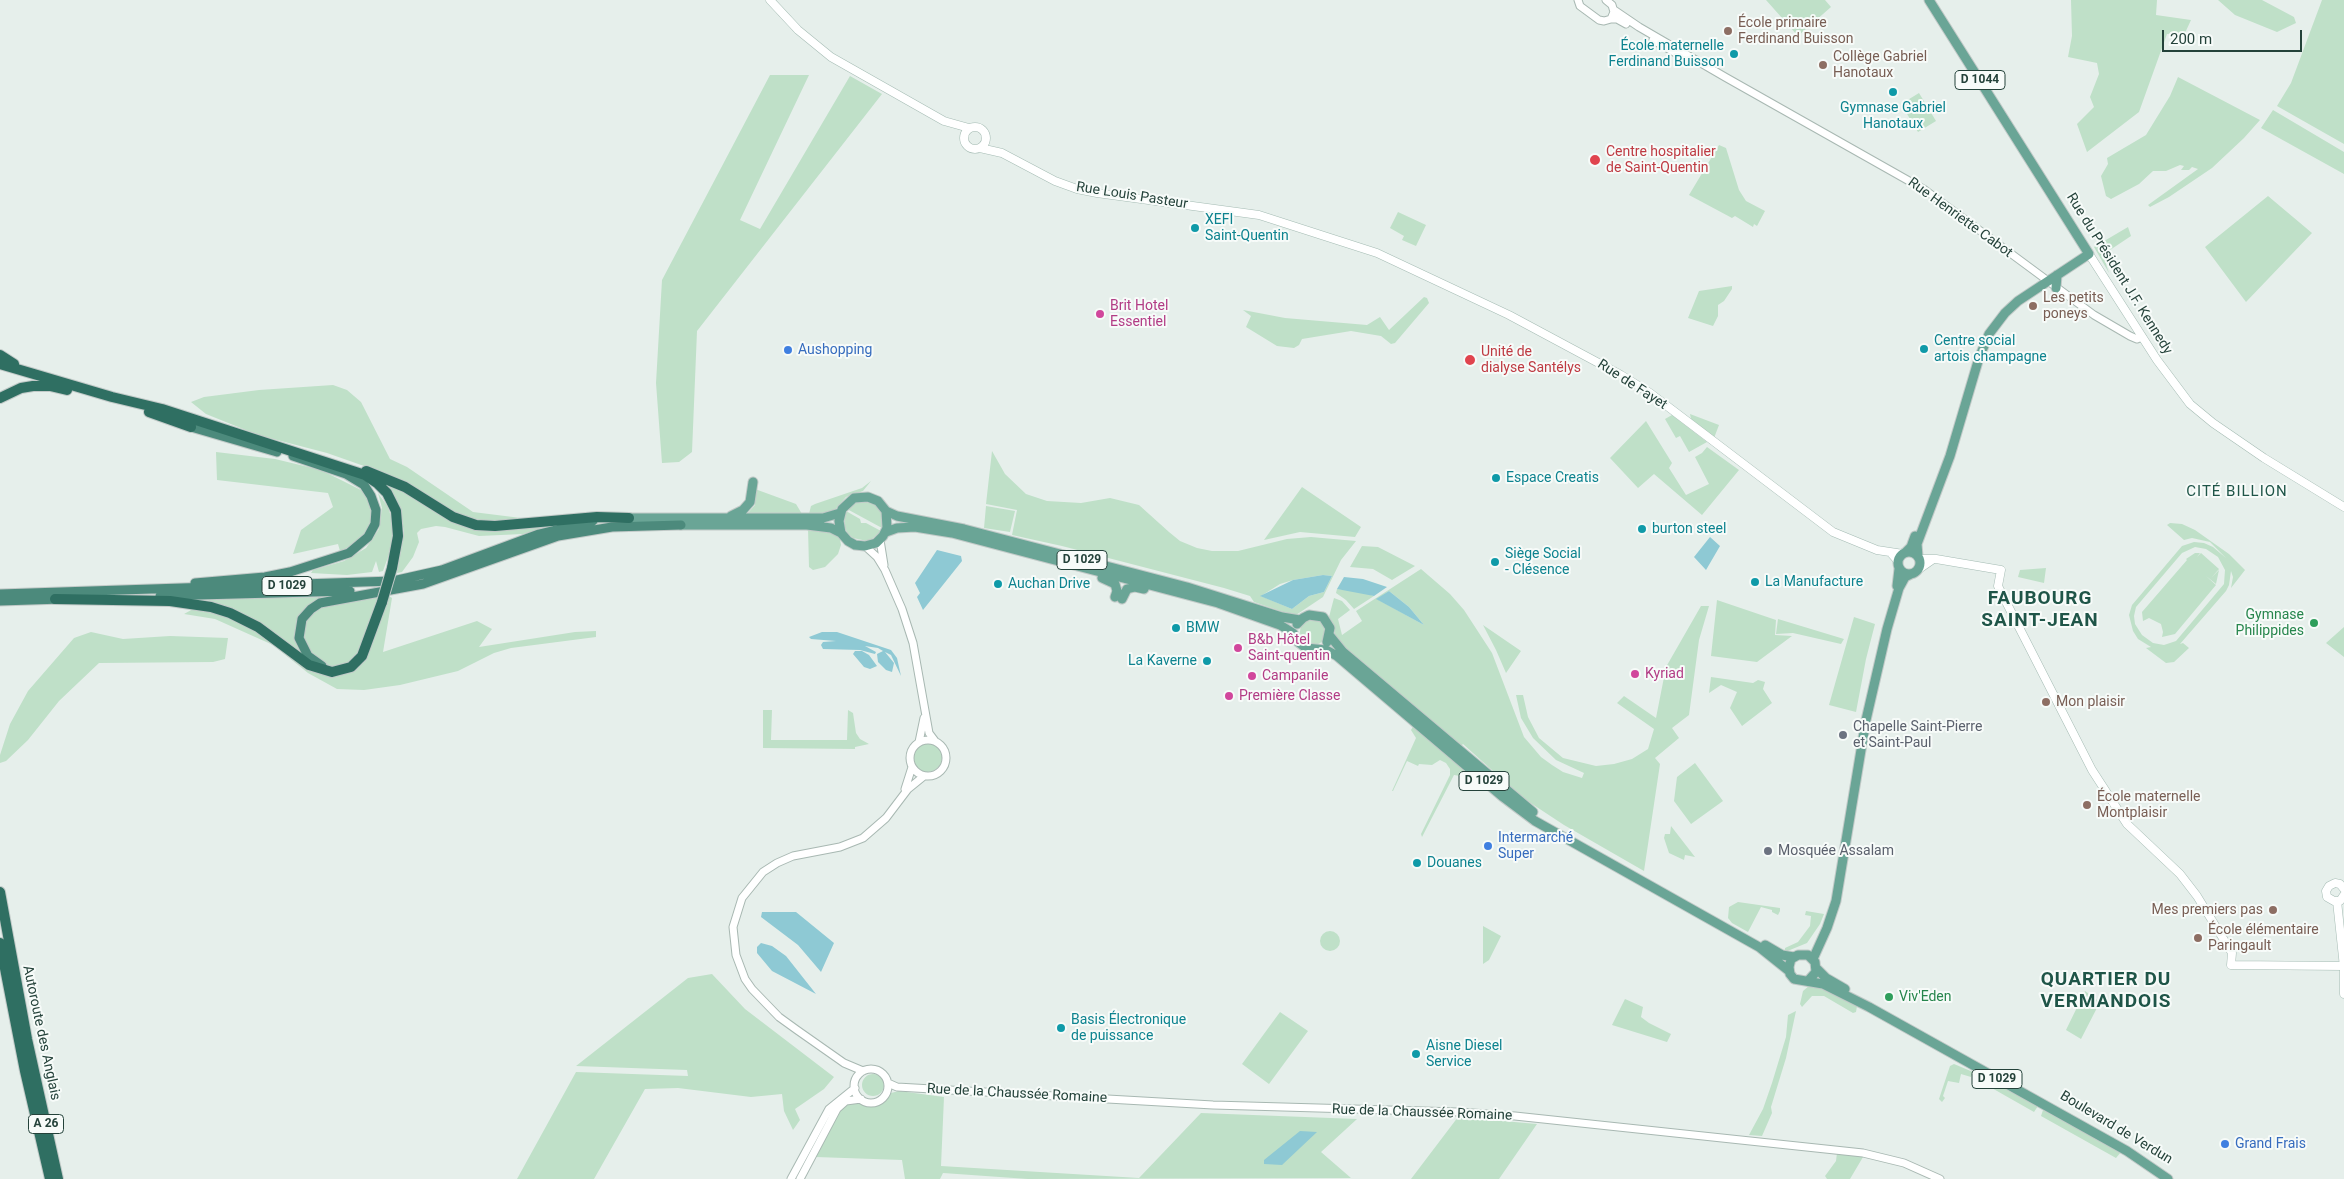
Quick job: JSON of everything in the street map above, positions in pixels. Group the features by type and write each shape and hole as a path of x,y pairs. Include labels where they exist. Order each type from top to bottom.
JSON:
{"highway":[{"path":"0,355 21,367 79,387"},
{"path":"0,365 162,409 365,475 387,493 396,511 398,536 362,656 351,667 332,672 318,670 309,665 258,627 222,610 199,604 170,601 59,596"},
{"path":"0,365 191,427 359,476 381,491 391,507 396,528 390,567"},
{"path":"0,398 20,388 50,386 117,403"},
{"path":"59,596 265,577 304,568 355,550 368,537 375,524 375,505 369,491 361,482 346,474 290,455"},
{"path":"307,456 356,468 386,478 405,487 453,517 476,525 514,524 597,516 629,518"},
{"name":"D 1029","path":"0,601 59,596 393,581 454,566 565,527 629,518"},
{"name":"D 1029","path":"0,594 59,596 392,590 423,584 459,573 558,536 612,527 681,525"},
{"path":"379,602 362,648 347,663 333,667 322,666 312,660 304,651 299,638 300,624 315,605 333,599 392,590"},
{"name":"Autoroute des Anglais","path":"0,892 22,1040"},
{"name":"Autoroute des Anglais","path":"0,943 29,1070 58,1179"},
{"name":"Autoroute des Anglais","path":"29,1070 50,1179"}],"main road":[{"path":"770,0 815,45 850,69 944,122 963,139 969,148 980,148 984,143 986,138 980,128 969,128 944,122"},
{"name":"Rue du Président J.F. Kennedy","path":"1929,0 2090,254 2139,338 2178,388 2198,411 2264,458 2344,507"},
{"path":"963,139 965,132 969,128"},
{"name":"Rue Louis Pasteur","path":"986,138 1002,153"},
{"name":"Rue Louis Pasteur","path":"980,148 1002,153 1055,181 1077,189 1098,194 1240,211"},
{"name":"Rue de Fayet","path":"1240,211 1283,221 1377,253 1508,314 1621,375 1650,394 1833,532 1902,559"},
{"path":"1915,572 1919,557 1917,544 1950,456 1982,348 1989,334 2005,313 2047,281 2090,254"},
{"path":"2056,288 2057,275"},
{"path":"1833,900 1867,698 1881,636 1898,583 1902,559 1913,543 1947,455 1977,350 1983,338 1994,320 2015,298 2032,286 2047,281"},
{"path":"629,518 726,518 740,512 749,505 752,498 753,482"},
{"path":"864,497 878,501 886,511 888,520 883,536 866,546 852,543 841,533 839,526 840,514 849,501 864,497"},
{"name":"D 1029","path":"886,511 897,516 964,529 1187,587 1282,617 1300,620"},
{"name":"D 1029","path":"681,525 808,521 840,514"},
{"name":"D 1029","path":"726,518 797,521"},
{"name":"D 1029","path":"808,521 832,528 841,533"},
{"name":"D 1029","path":"883,536 897,528 935,529 1218,603 1280,625 1296,636"},
{"path":"1021,551 1113,582 1117,588 1119,598 1126,589 1135,587 1218,603"},
{"path":"1902,559 1912,552 1919,557 1932,560 2001,570 1998,586 2092,770 2126,824 2180,874 2199,899 2232,953 2231,965 2344,966"},
{"path":"1902,559 1904,574 1915,572"},
{"path":"1809,956 1828,920 1833,900 1876,672 1899,588 1904,577 1932,560"},
{"path":"1310,615 1323,618 1329,624 1330,636 1327,642 1319,648 1306,648 1298,642 1296,628 1300,620 1310,615"},
{"name":"D 1029","path":"1330,636 1342,652 1538,816 1715,920"},
{"name":"D 1029","path":"1319,648 1330,652 1350,666 1503,797 1529,816 1663,894 1715,920"},
{"path":"2337,901 2329,899 2326,891 2331,885 2343,884"},
{"path":"2337,901 2344,895"},
{"path":"2337,901 2344,966 2344,994"},
{"path":"1715,920 1782,955 1809,956"},
{"path":"1715,920 1759,947 1798,980 1808,981 1814,976 1817,969 1809,956"},
{"path":"1789,971 1790,963 1794,956"},
{"name":"Boulevard de Verdun","path":"1817,969 1826,978 2128,1148 2174,1179"},
{"name":"D 1029","path":"1808,981 1823,984 1869,1007 2127,1151 2168,1179"}],"street":[{"name":"Rue Henriette Cabot","path":"1578,0 1580,6 1599,20 1611,19 1622,21 1679,56 1725,77"},
{"name":"Rue Henriette Cabot","path":"1606,0 1614,10 1639,27 1925,190 2094,315 2139,338"},
{"path":"1611,19 1614,10"},
{"path":"883,536 885,570"},
{"path":"791,1179 826,1120 840,1105 846,1101 861,1099 875,1102 887,1092 888,1083 884,1075 876,1070 863,1071 844,1063 779,1017 752,988 738,962 734,948 733,927 742,898 763,872 777,862 793,856 840,847 863,838 886,818 904,794 924,776 938,774 945,764 945,752 929,733 913,643 902,609 885,570 877,557 866,546"},
{"path":"924,713 919,742 911,752 909,760 912,768 924,776"},
{"path":"919,742 935,742"},
{"path":"904,794 912,768"},
{"path":"844,1063 856,1079"},
{"path":"800,1179 829,1109 854,1088 856,1079 863,1071"},
{"name":"Rue de la Chaussée Romaine","path":"888,1083 897,1087 1212,1105 1458,1112 1516,1116 1863,1153 1904,1163 1940,1179"},
{"name":"Rue de la Chaussée Romaine","path":"887,1092 897,1087"},
{"path":"854,1088 861,1099"}],"green space":[{"path":"1766,0 1825,0 1831,7 1798,36"},
{"path":"2071,0 2157,0 2156,15 2191,20 2185,33 2167,34 2139,112 2087,152 2077,124 2094,107 2090,97 2099,74 2097,63 2068,57 2072,36"},
{"path":"2218,0 2262,0 2294,17 2296,23 2277,32 2235,15"},
{"path":"2322,0 2344,0 2344,144 2277,106 2291,83"},
{"path":"770,75 809,75 740,220 760,229 850,76 882,94 697,331 692,452 679,462 662,463 656,383 662,280"},
{"path":"2178,77 2260,120 2212,168 2169,197 2150,207 2148,205 2198,169 2192,167 2189,170 2181,170 2184,166 2180,165 2166,171 2153,171 2139,184 2111,199 2106,196 2101,176 2108,164 2107,158 2146,135 2170,96"},
{"path":"1919,93 1936,121 1918,132 1901,104"},
{"path":"2273,110 2344,152 2344,174 2261,128"},
{"path":"1719,145 1726,148 1739,190 1746,201 1765,211 1757,226 1754,224 1753,227 1735,216 1732,218 1689,195"},
{"path":"2268,196 2312,233 2246,302 2205,247"},
{"path":"1398,212 1426,225 1416,246 1402,240 1404,236 1390,228"},
{"path":"2128,227 2131,236 2107,252 2106,264 2109,273 2094,247"},
{"path":"1732,286 1724,301 1718,305 1718,316 1713,326 1688,318 1699,291"},
{"path":"1424,297 1427,298 1429,303 1395,343 1391,344 1381,336 1351,331 1302,339 1299,345 1294,348 1277,346 1246,327 1251,316 1243,310 1285,318 1367,325 1380,317 1389,330"},
{"path":"333,385 347,390 361,402 390,459 407,467 473,512 521,518 527,528 550,526 523,534 479,536 445,527 436,526 421,529 417,533 419,542 413,557 402,572 397,573 404,531 398,505 385,485 384,473 327,453 258,435 206,414 191,402 204,397 259,390"},
{"path":"1690,414 1719,425 1714,438 1691,419"},
{"path":"1672,415 1707,442 1689,452 1680,436 1676,438 1665,419"},
{"path":"1646,421 1672,463 1669,468 1686,495 1709,484 1695,457 1707,447 1739,470 1702,515 1654,474 1638,488 1610,458"},
{"path":"992,451 1005,474 1026,494 1047,501 1081,503 1110,498 1139,505 1180,541 1197,548 1212,551 1238,551 1287,539 1311,537 1356,541 1341,560 1323,597 1296,615 1254,602 1250,596 1224,588 1012,535 1017,510 986,504","holes":["1323,575 1332,576 1324,592 1309,596 1292,609 1261,596 1280,584 1293,580"]},
{"path":"216,452 275,459 321,470 363,491 371,504 372,526 357,544 340,551 338,544 293,554 301,530 333,507 328,493 217,480"},
{"path":"871,481 863,491 846,497 834,511 809,514 811,506 862,488"},
{"path":"1302,487 1361,527 1355,537 1300,532 1264,540"},
{"path":"755,489 796,504 802,514 747,514 755,505"},
{"path":"378,493 388,507 393,523 391,549 383,571 379,572 376,561 372,572 347,575 311,573 313,570 344,561 366,548 379,529 382,508"},
{"path":"863,501 874,504 881,512 884,522 882,528 847,509 856,502"},
{"path":"986,506 1015,511 1010,532 984,528"},
{"path":"846,511 860,519 861,523 866,523 881,531 867,541 853,538 847,533 844,525"},
{"path":"2170,523 2182,524 2195,530 2229,554 2245,570 2231,588 2233,577 2231,571 2226,591 2180,644 2183,643 2189,648 2174,662 2166,663 2146,648 2151,647 2138,639 2133,631 2129,615 2132,605 2182,546 2194,542 2204,543 2213,547 2226,558 2210,542 2192,538 2184,540 2167,525","holes":["2195,547 2206,549 2218,557 2225,570 2224,584 2176,641 2164,645 2153,643 2142,635 2135,624 2136,607 2182,553"]},
{"path":"808,528 835,533 840,539 841,545 838,554 825,567 813,570 809,567"},
{"path":"1362,546 1378,547 1415,566 1392,580 1373,569 1350,567"},
{"path":"2195,553 2200,553 2197,557 2201,553 2219,569 2212,577 2219,570 2216,584 2206,576 2216,585 2175,634 2162,637 2161,624 2149,618 2143,621 2142,612 2186,559"},
{"path":"2046,568 2044,583 2018,577 2020,570"},
{"path":"1421,569 1450,594 1464,610 1492,653 1524,737 1541,757 1552,765 1563,772 1582,778 1584,773 1556,760 1533,738 1521,718 1516,695 1523,695 1528,717 1539,738 1563,758 1596,766 1632,759 1648,749 1654,729 1617,703 1624,696 1656,718 1666,667 1701,606 1709,606 1699,640 1689,715 1672,728 1679,738 1655,758 1660,764 1644,871 1564,825 1523,798 1463,744 1460,747 1396,691 1347,652 1335,637 1334,627 1329,617 1334,598 1342,601 1350,610 1338,619 1342,635 1362,621 1356,611","holes":["1389,591 1409,607 1424,625 1377,599"]},
{"path":"1337,589 1357,591 1374,596 1354,609 1336,593"},
{"path":"389,596 392,598 383,652 477,621 492,629 479,647 575,632 596,631 596,637 511,648 494,653 458,671 400,685 364,690 337,689 308,673 273,645 215,619 184,614 211,599"},
{"path":"1717,600 1776,620 1775,635 1792,636 1757,662 1711,656"},
{"path":"1854,617 1875,624 1856,712 1829,705"},
{"path":"1313,619 1322,623 1326,632 1322,641 1313,645 1304,641 1300,632 1304,623"},
{"path":"1778,619 1844,639 1841,644 1793,633 1776,634"},
{"path":"1483,625 1521,651 1506,673 1496,650"},
{"path":"2344,627 2344,657 2326,643"},
{"path":"91,632 123,639 170,636 228,638 225,659 213,662 99,663 59,701 28,740 6,761 0,763 0,755 10,724 28,691 74,638"},
{"path":"1711,677 1753,683 1758,680 1765,682 1763,689 1772,703 1742,726 1730,708 1737,692 1721,685 1709,693"},
{"path":"763,710 772,710 771,740 847,740 848,710 853,713 856,733 860,739 869,744 855,747 855,749 763,748"},
{"path":"1414,725 1465,771 1460,776 1454,775 1422,837 1421,834 1450,775 1450,769 1446,763 1440,760 1432,765 1419,764 1418,766 1407,761 1392,791 1416,738 1411,730"},
{"path":"927,742 938,746 942,757 938,768 927,772 916,768 912,757 916,746"},
{"path":"1695,763 1723,801 1691,824 1674,801 1677,777"},
{"path":"1671,826 1695,857 1685,855 1684,860 1669,853 1664,838 1665,834 1670,834"},
{"path":"1738,902 1780,908 1780,911 1778,915 1772,912 1772,910 1761,907 1748,932 1732,923 1728,918 1729,907"},
{"path":"1806,911 1824,914 1820,924 1807,943 1785,952 1785,948 1798,942 1810,926 1811,916 1805,915"},
{"path":"1483,926 1501,936 1489,960 1483,964"},
{"path":"1330,931 1337,934 1340,941 1337,948 1330,951 1323,948 1320,941 1323,934"},
{"path":"712,974 745,1009 834,1077 824,1089 795,1109 800,1120 793,1130 784,1111 782,1094 751,1097 678,1088 645,1089 594,1179 517,1179 576,1072 688,1076 687,1070 576,1066 688,978"},
{"path":"1810,985 1819,985 1857,1006 1856,1012 1853,1013 1824,996 1812,996 1802,1007 1800,1004 1803,991"},
{"path":"2085,991 2100,1002 2081,1039 2066,1030"},
{"path":"1625,999 1643,1007 1641,1017 1671,1034 1667,1042 1612,1025"},
{"path":"1796,1011 1786,1058 1771,1107 1772,1113 1762,1136 1749,1135 1763,1109 1772,1083 1786,1037 1788,1015"},
{"path":"1280,1012 1308,1031 1269,1084 1242,1064"},
{"path":"1954,1064 1973,1072 1971,1077 1961,1074 1959,1083 1948,1081 1943,1096 1945,1098 1942,1102 1939,1099 1950,1066"},
{"path":"873,1074 881,1077 884,1085 881,1093 873,1096 865,1093 862,1085 865,1077"},
{"path":"1994,1081 2038,1106 2034,1112 1990,1087"},
{"path":"899,1091 944,1097 941,1166 1139,1178 1201,1113 1357,1119 1321,1152 1351,1178 1028,1179 943,1173 940,1179 905,1179 902,1160 816,1157 837,1113 847,1104 861,1103 871,1106 883,1102 891,1093"},
{"path":"2043,1110 2121,1152 2116,1158 2041,1116"},
{"path":"1458,1117 1537,1124 1499,1179 1411,1179"},
{"path":"1837,1153 1863,1157 1850,1179 1827,1179 1825,1176 1836,1161"}],"water":[{"path":"1710,537 1720,546 1706,570 1694,557"},
{"path":"937,550 961,556 962,561 923,610 917,597 920,593 915,583"},
{"path":"1323,575 1332,576 1324,592 1309,596 1292,609 1260,596 1293,580"},
{"path":"1344,577 1363,579 1387,587 1374,596 1337,589"},
{"path":"1389,591 1409,607 1424,625 1376,599"},
{"path":"822,632 837,632 891,650 897,658 901,676 891,655 885,652 894,663 892,672 886,670 878,662 877,654 883,651 878,648 865,646 876,652 875,654 860,650 823,649 821,645 823,642 836,641 811,639 809,637"},
{"path":"855,651 862,651 869,655 877,666 870,669 864,667 853,654"},
{"path":"762,912 796,912 834,943 821,972 798,945 761,917"},
{"path":"761,943 772,946 786,956 816,994 772,971 757,953 757,947"},
{"path":"1300,1131 1317,1132 1282,1165 1264,1164 1264,1160"}],"place":[{"name":"École primaire Ferdinand Buisson","path":"1728,31"},
{"name":"École maternelle Ferdinand Buisson","path":"1734,54"},
{"name":"Collège Gabriel Hanotaux","path":"1823,65"},
{"name":"Gymnase Gabriel Hanotaux","path":"1893,92"},
{"name":"Centre hospitalier de Saint-Quentin","path":"1595,160"},
{"name":"XEFI Saint-Quentin","path":"1195,228"},
{"name":"Les petits poneys","path":"2033,306"},
{"name":"Brit Hotel Essentiel","path":"1100,314"},
{"name":"Centre social artois champagne","path":"1924,349"},
{"name":"Aushopping","path":"788,350"},
{"name":"Unité de dialyse Santélys","path":"1470,360"},
{"name":"Espace Creatis","path":"1496,478"},
{"name":"burton steel","path":"1642,529"},
{"name":"Siège Social - Clésence","path":"1495,562"},
{"name":"La Manufacture","path":"1755,582"},
{"name":"Auchan Drive","path":"998,584"},
{"name":"Gymnase Philippides","path":"2314,623"},
{"name":"BMW","path":"1176,628"},
{"name":"B&b Hôtel Saint-quentin","path":"1238,648"},
{"name":"La Kaverne","path":"1207,661"},
{"name":"Kyriad","path":"1635,674"},
{"name":"Campanile","path":"1252,676"},
{"name":"Première Classe","path":"1229,696"},
{"name":"Mon plaisir","path":"2046,702"},
{"name":"Chapelle Saint-Pierre et Saint-Paul","path":"1843,735"},
{"name":"École maternelle Montplaisir","path":"2087,805"},
{"name":"Intermarché Super","path":"1488,846"},
{"name":"Mosquée Assalam","path":"1768,851"},
{"name":"Douanes","path":"1417,863"},
{"name":"Mes premiers pas","path":"2273,910"},
{"name":"École élémentaire Paringault","path":"2198,938"},
{"name":"Viv'Eden","path":"1889,997"},
{"name":"Basis Électronique de puissance","path":"1061,1028"},
{"name":"Aisne Diesel Service","path":"1416,1054"},
{"name":"Grand Frais","path":"2225,1144"}],"district":[{"name":"CITÉ BILLION","path":"2237,492"},
{"name":"FAUBOURG SAINT-JEAN","path":"2040,610"},
{"name":"QUARTIER DU VERMANDOIS","path":"2106,991"}]}
